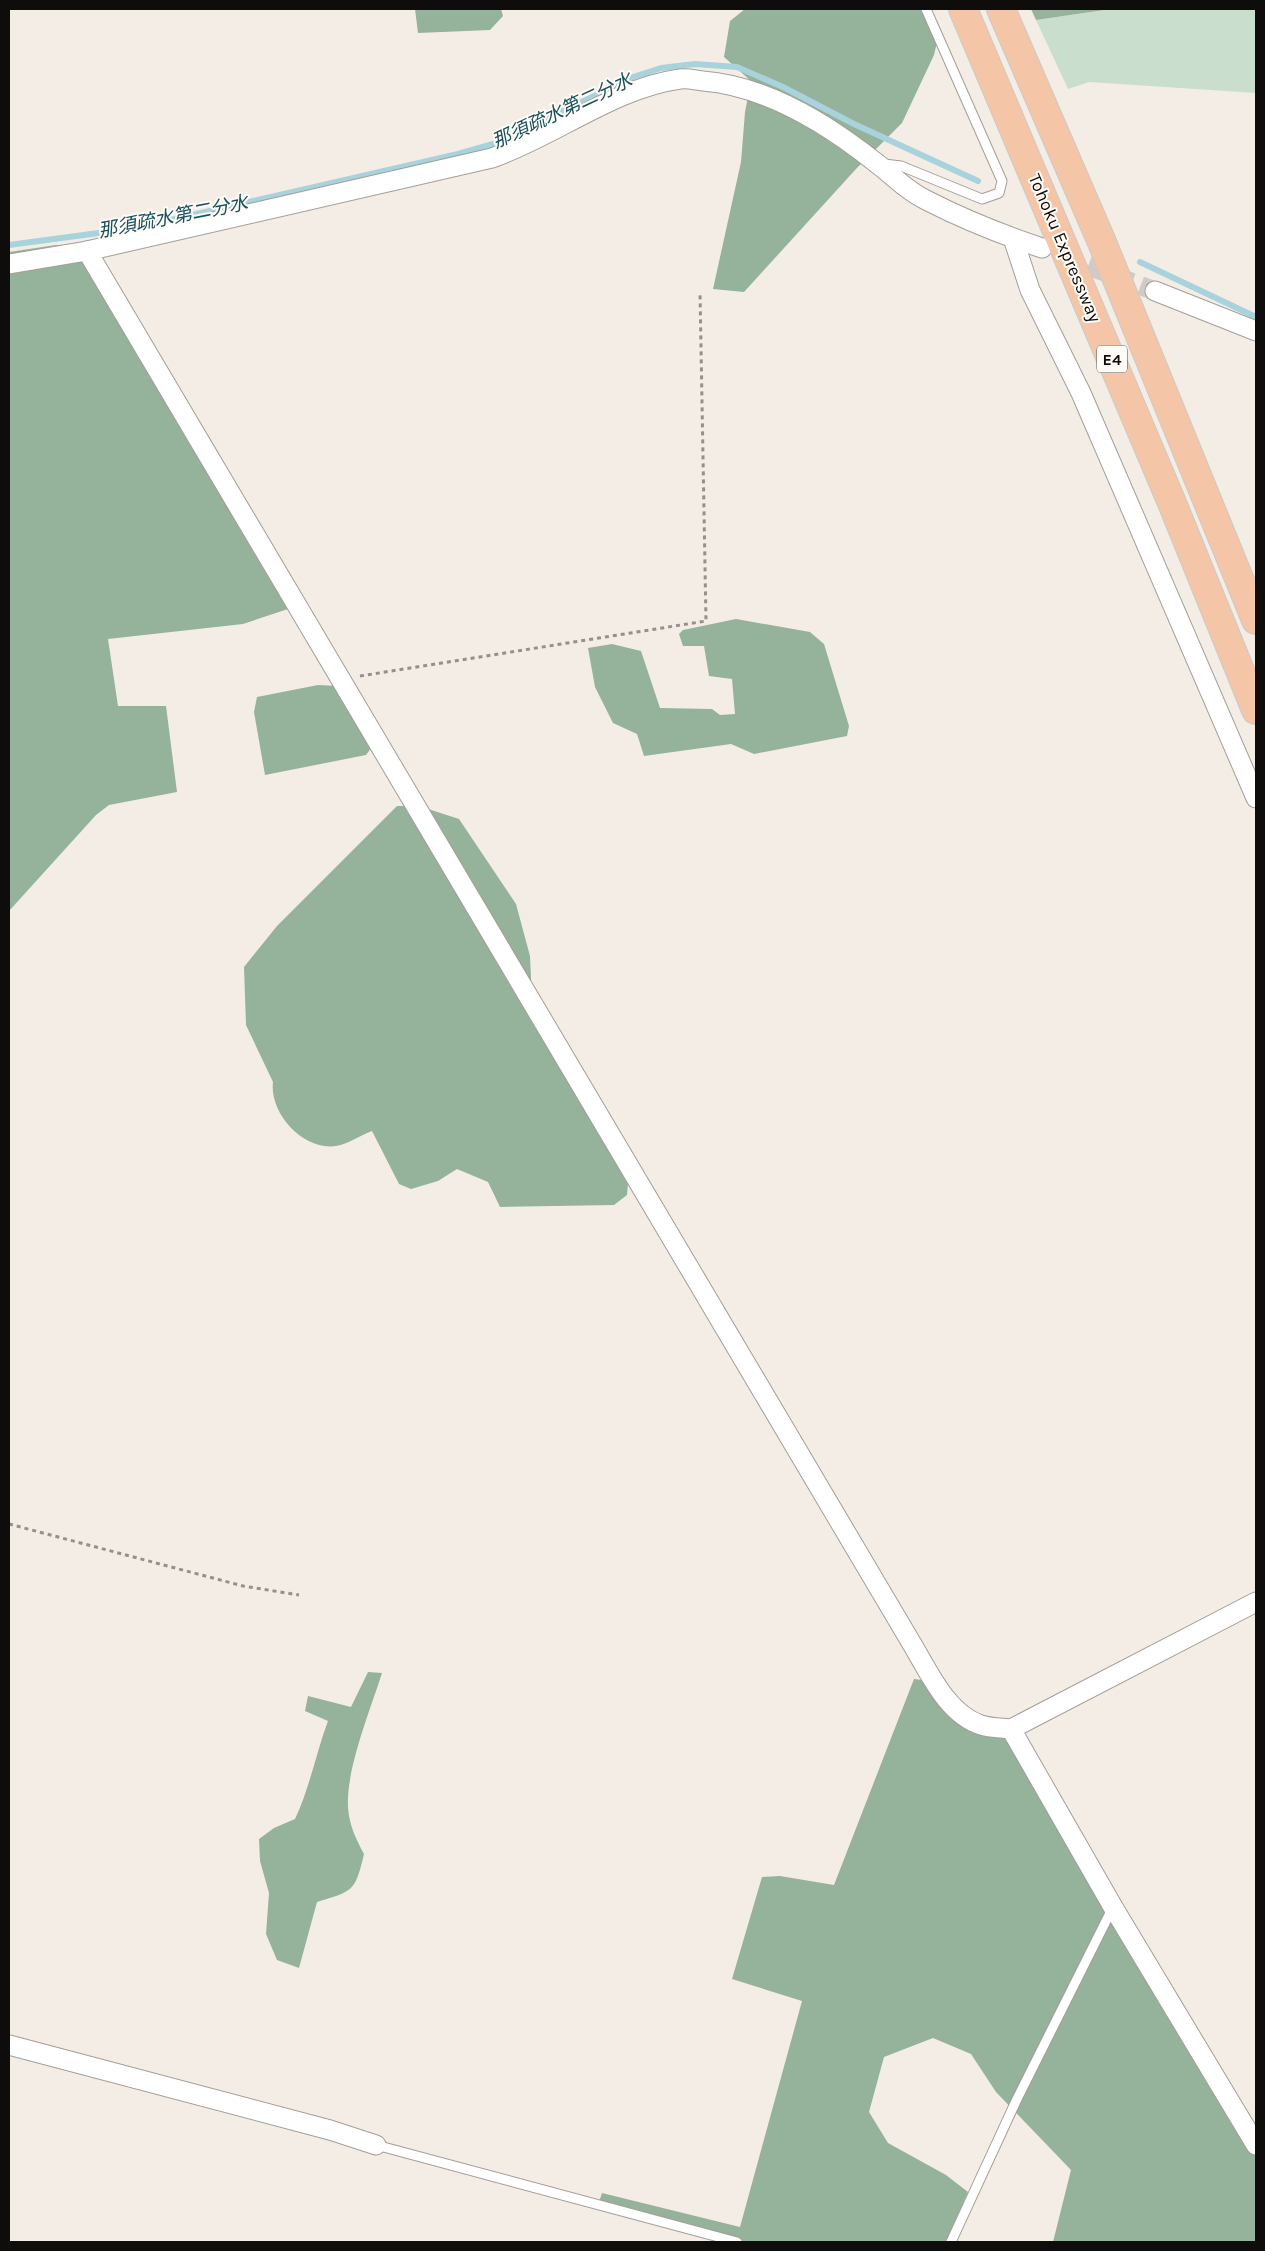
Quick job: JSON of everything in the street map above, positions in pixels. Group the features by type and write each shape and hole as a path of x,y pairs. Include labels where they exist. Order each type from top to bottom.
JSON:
{"highway":[{"name":"Tohoku Expressway","path":"963,9 1165,485 1256,710"},
{"name":"Tohoku Expressway","path":"1001,9 1101,240 1256,620"}],"street":[{"path":"9,264 87,251 492,158 524,147 645,87 682,79 727,83 780,103 824,125 876,163 898,183 927,200 1013,238 1042,248"},
{"path":"1013,238 1030,290 1081,393 1256,798"},
{"path":"87,251 339,679 938,1686 954,1708 968,1719 982,1726 1011,1729 1256,1602"},
{"path":"1155,290 1256,331"},
{"path":"1011,1729 1113,1906 1256,2145"},
{"path":"9,2045 330,2130 376,2145"}],"lane":[{"path":"876,163 900,166 982,199 999,193 1002,181 926,9"},
{"path":"951,2242 1017,2099 1113,1906"},
{"path":"376,2145 737,2242"}],"path":[{"path":"339,679 706,621 700,292"},
{"path":"9,1524 243,1586 299,1595"}],"green space":[{"path":"415,9 501,9 503,16 490,30 418,33"},
{"path":"745,9 923,9 937,42 934,55 902,123 856,169 744,292 713,289 741,162 745,112 751,81 724,57 730,21"},
{"path":"1031,9 1111,9 1036,20"},
{"path":"1111,9 1256,9 1256,93 1089,82 1068,89 1036,20"},
{"path":"56,245 75,247 113,279 212,442 288,576 297,597 288,609 243,624 108,639 118,706 166,706 177,792 109,805 96,815 9,911 9,252"},
{"path":"736,619 810,632 824,644 849,726 847,736 754,754 731,744 644,756 637,734 613,723 595,687 588,648 612,644 641,651 660,708 712,709 720,715 735,714 732,679 709,676 704,646 683,646 679,634 683,630"},
{"path":"318,685 337,686 371,748 366,755 265,775 254,712 257,697"},
{"path":"397,806 419,806 459,819 516,904 530,956 533,1022 628,1183 627,1195 614,1205 500,1207 488,1182 457,1169 438,1181 411,1189 399,1184 372,1131 341,1145 324,1146 301,1136 282,1117 273,1094 273,1082 246,1025 244,967 277,926"},
{"path":"368,1672 382,1673 365,1722 348,1792 351,1826 364,1854 358,1876 351,1888 338,1895 317,1902 299,1968 277,1960 266,1934 269,1893 260,1861 259,1839 274,1828 295,1819 305,1795 328,1721 305,1711 308,1696 351,1707"},
{"path":"914,1679 930,1681 951,1709 1006,1732 1256,2151 1256,2242 1053,2242 1071,2170 996,2092 971,2054 933,2038 884,2057 869,2112 888,2143 946,2175 968,2192 946,2242 747,2242 599,2202 602,2193 740,2227 802,2001 732,1979 762,1877 780,1876 834,1885"}],"waterway":[{"name":"那須疏水第二分水","path":"9,245 136,228 458,154 500,142 633,77 661,68 695,64 737,67 783,87 854,124 978,181"},
{"name":"那須疏水第二分水","path":"1140,262 1256,317"}],"tunnel":[{"path":"1062,256 1155,291"}]}
